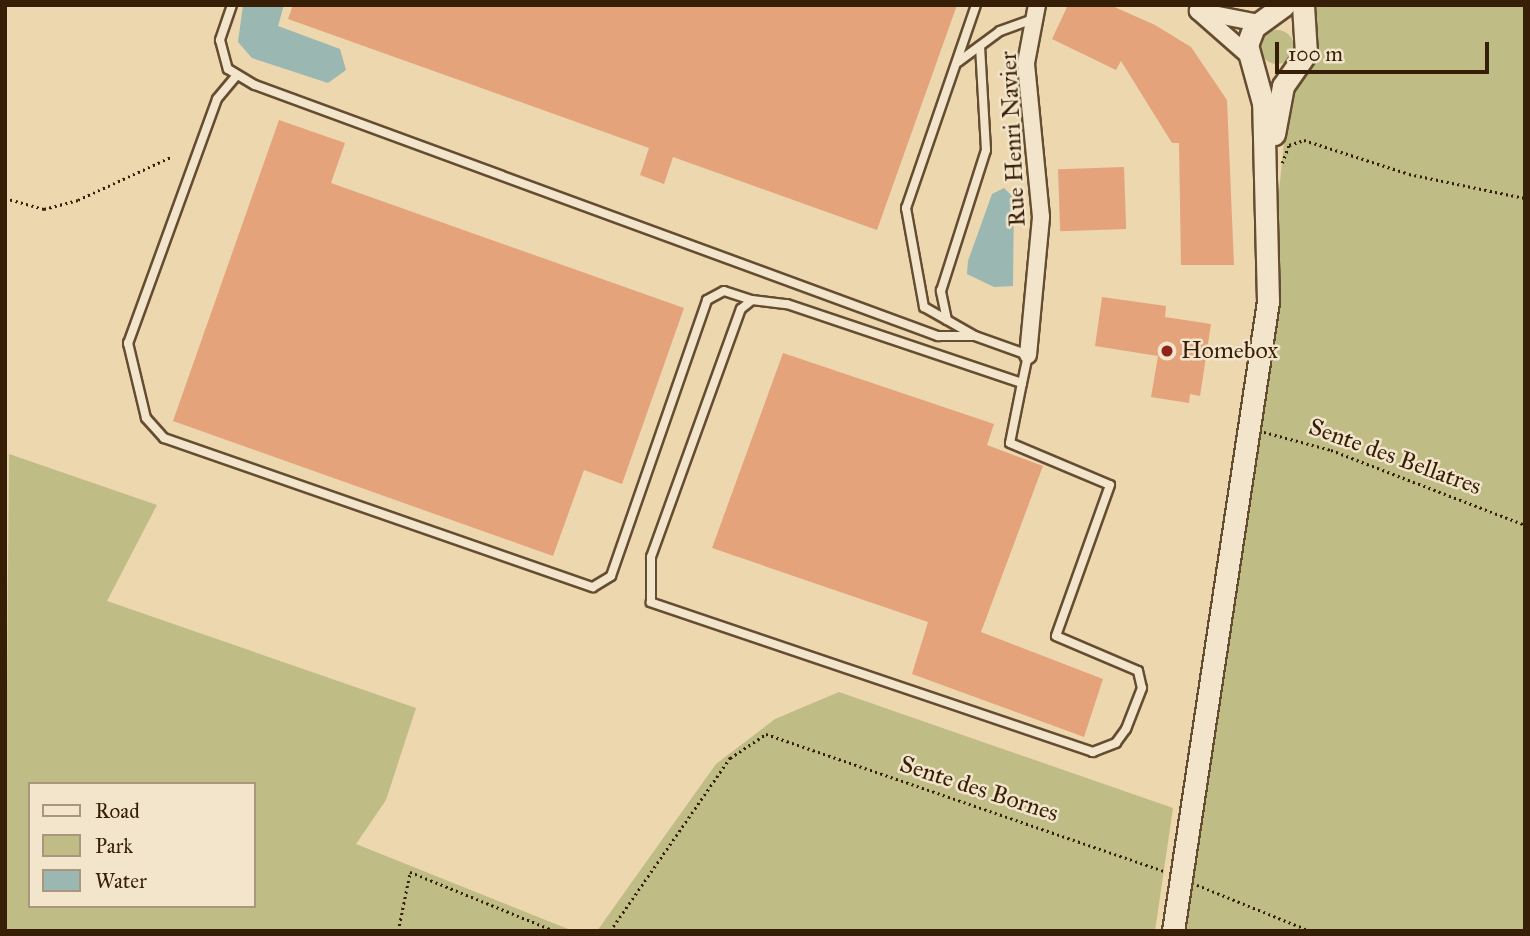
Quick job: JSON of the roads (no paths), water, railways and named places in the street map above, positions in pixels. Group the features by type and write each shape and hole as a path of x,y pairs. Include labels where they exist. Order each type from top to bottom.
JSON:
{"street":[{"path":"1173,931 1268,300 1269,174 1280,97 1292,73 1305,58 1303,5"},
{"path":"1192,8 1271,15 1291,20 1304,34"},
{"path":"1192,8 1251,61 1273,76 1292,73"},
{"name":"Rue Henri Navier","path":"1028,355 1041,217 1026,63 1035,12"},
{"path":"1269,174 1251,61 1271,15"}],"lane":[{"path":"232,5 220,40 228,69 237,75 938,336 975,336"},
{"path":"752,300 741,309 651,557 651,602 1093,752 1116,743 1142,688 1128,662 1056,636 1110,485 1010,443 1028,355 975,336 924,307 906,208 976,5"},
{"path":"956,63 1035,12"},
{"path":"947,320 941,291 986,150 980,46"},
{"path":"237,75 217,99 128,343 146,418 164,438 593,587 611,576 707,300 724,291 752,300 787,304 1022,383"}],"water":[{"path":"243,5 284,5 278,26 340,49 346,70 328,83 252,58 238,42"},
{"path":"1004,188 1014,198 1013,286 994,287 967,274 968,261 992,194"}],"place":[{"name":"Homebox","path":"1167,351"}]}
